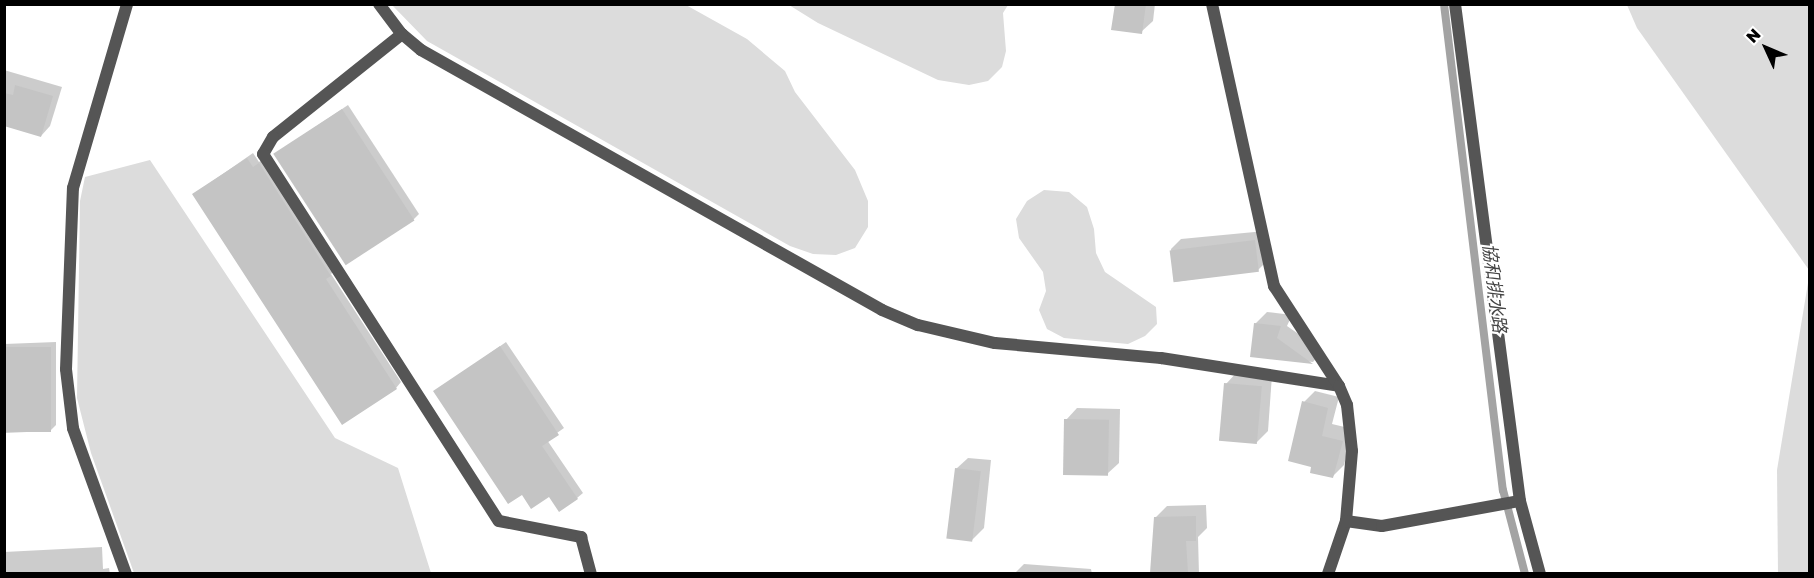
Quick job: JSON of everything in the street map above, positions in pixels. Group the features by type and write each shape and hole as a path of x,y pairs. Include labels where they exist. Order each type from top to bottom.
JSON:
{"street":[{"path":"126,573 74,428 66,369 73,188 127,4"},
{"path":"379,4 402,34 422,50 872,304 918,325 995,343 1161,358 1339,386"},
{"path":"1212,4 1275,286 1339,386 1352,428 1346,521 1328,573"},
{"path":"1455,4 1517,501 1540,573"},
{"path":"402,34 273,136 263,154 499,521 581,537 591,573"},
{"path":"1346,521 1382,526 1490,508 1517,501"}],"shaded area":[{"path":"392,5 686,5 747,39 785,71 795,92 855,170 868,201 868,227 855,248 836,255 813,254 790,246 427,41"},
{"path":"789,5 1008,5 1003,13 1006,51 1002,67 988,81 969,85 938,80 818,23"},
{"path":"1627,5 1809,5 1809,270 1637,28"},
{"path":"150,160 335,438 398,468 431,573 134,573 91,453 77,398 80,201 85,177"},
{"path":"1044,190 1069,192 1087,207 1094,229 1096,253 1105,272 1156,307 1157,324 1145,336 1128,344 1064,338 1047,329 1039,310 1046,291 1043,272 1019,238 1016,219 1027,201"},
{"path":"1809,277 1809,573 1778,573 1777,470"}],"building":[{"path":"1115,4 1146,4 1142,34 1111,30"},
{"path":"15,85 53,96 41,137 4,126 4,93 13,95"},
{"path":"342,109 414,221 346,265 273,154"},
{"path":"247,158 253,167 259,163 331,276 326,279 397,389 342,425 192,194"},
{"path":"1255,240 1259,272 1174,282 1170,250"},
{"path":"1254,323 1281,326 1277,338 1313,364 1250,357"},
{"path":"500,346 559,435 542,446 578,499 559,512 549,497 531,509 522,495 508,504 433,391"},
{"path":"4,347 51,347 51,432 4,432"},
{"path":"1224,383 1262,386 1257,444 1219,441"},
{"path":"1302,401 1328,408 1322,436 1343,441 1333,478 1310,473 1311,467 1288,461"},
{"path":"1064,419 1109,420 1108,476 1063,475"},
{"path":"955,468 981,471 972,542 946,538"},
{"path":"1196,516 1196,541 1186,541 1188,573 1150,573 1154,517"}],"waterway":[{"name":"協和排水路","path":"1444,4 1503,490 1525,574"}]}
